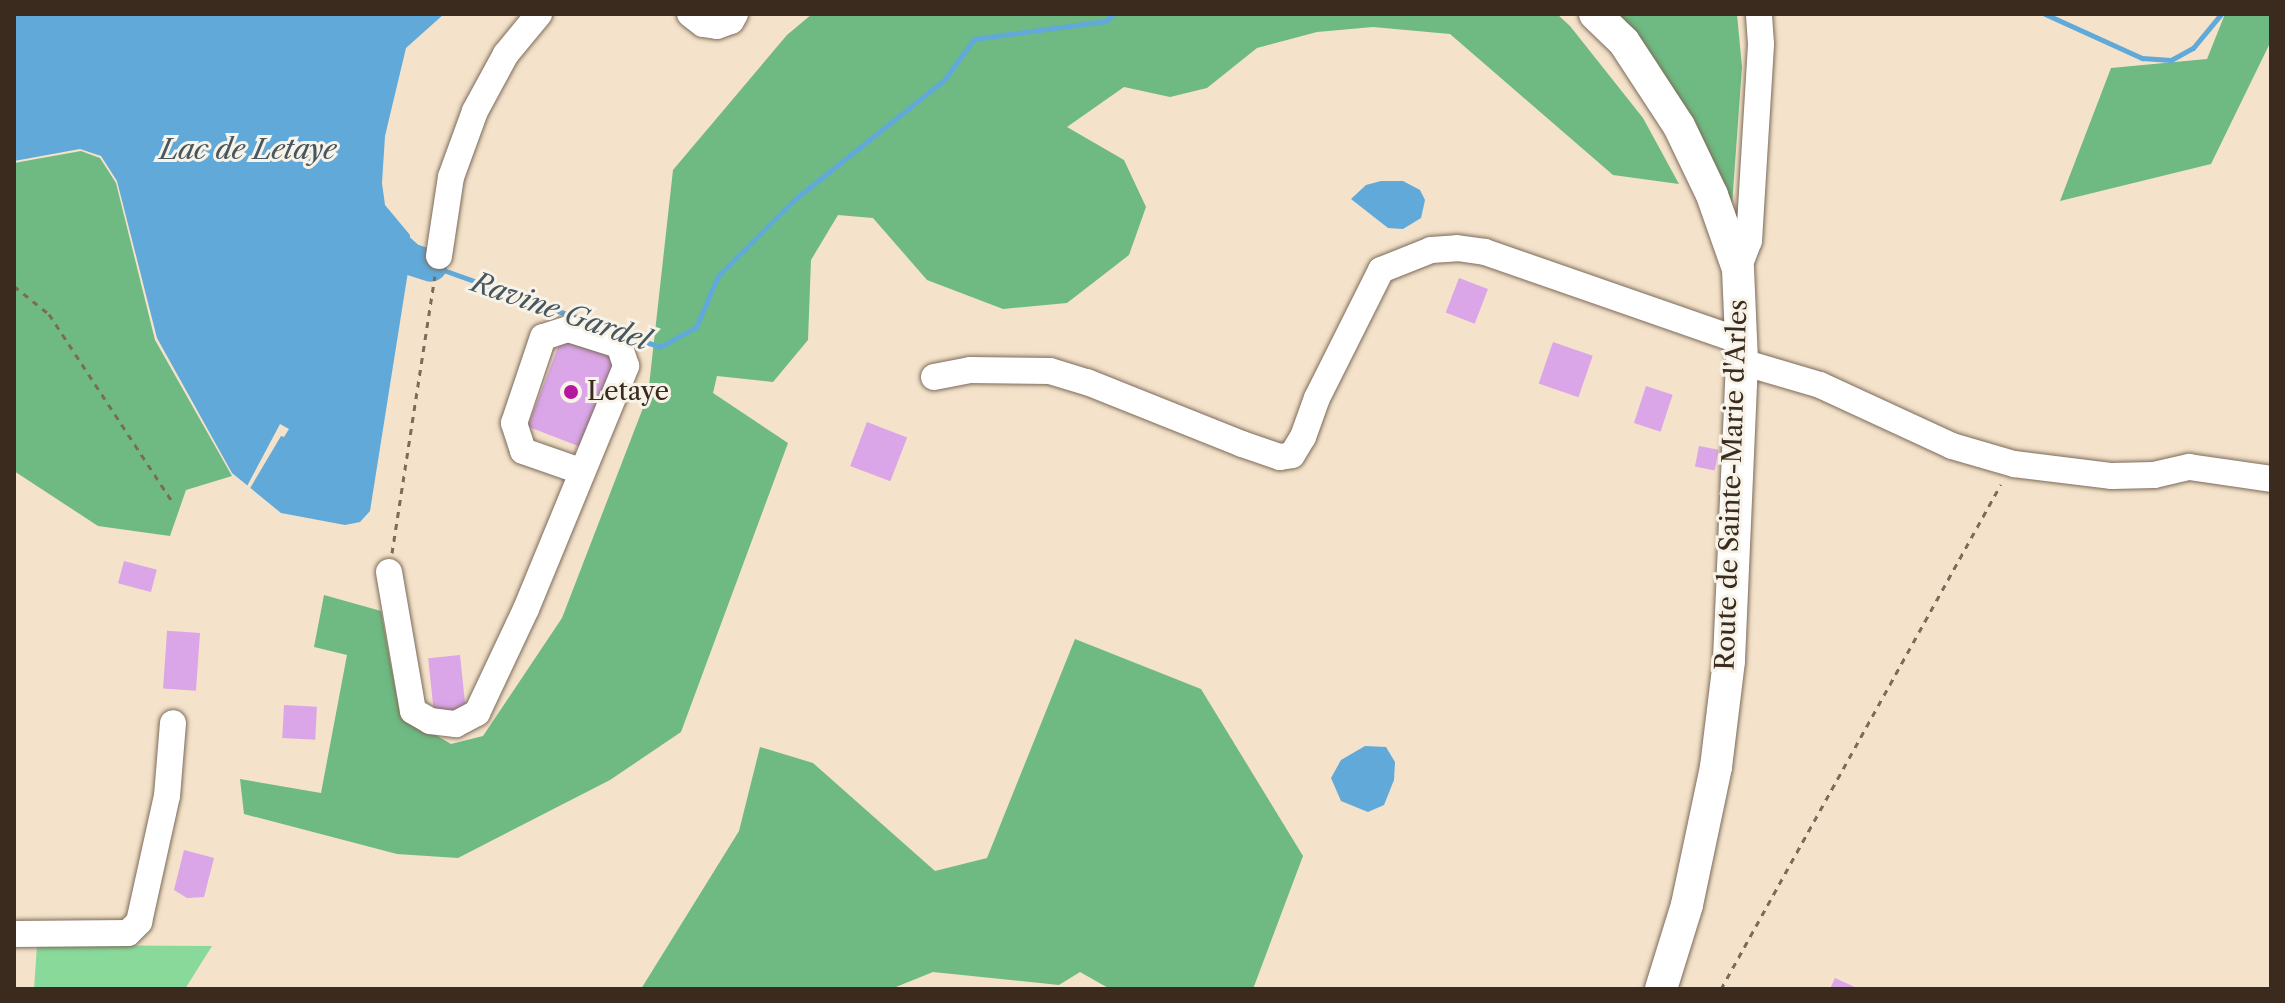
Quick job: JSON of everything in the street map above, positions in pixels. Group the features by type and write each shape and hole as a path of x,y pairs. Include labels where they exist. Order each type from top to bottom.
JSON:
{"main road":[{"name":"Route de Sainte-Marie d'Arles","path":"1595,14 1624,42 1679,126 1712,195 1738,269 1741,352 1729,661 1716,767 1687,905 1661,989"}],"street":[{"path":"437,265 451,177 475,111 506,54 539,14"},
{"path":"690,14 703,24 717,26 731,21 735,14"},
{"path":"1738,269 1749,241 1761,44 1759,14"},
{"path":"934,377 970,370 1050,371 1087,382 1242,444 1280,457 1292,455 1381,270 1431,250 1457,248 1485,252 1741,352 1952,446 2014,464 2112,476 2154,475 2189,467 2271,479"},
{"path":"389,572 413,711 430,721 456,724 477,713 526,609 580,471 626,366 619,345 568,329 543,337 514,423 523,451 580,471"},
{"path":"14,934 128,933 139,922 167,796 173,723"}],"path":[{"path":"389,572 437,265"},
{"path":"14,286 49,314 171,500"},
{"path":"1721,989 2014,464"}],"green space":[{"path":"812,14 1557,14 1643,118 1679,184 1613,175 1450,34 1373,27 1317,32 1257,48 1207,88 1170,97 1124,87 1067,127 1124,160 1146,207 1129,255 1067,303 1003,309 927,280 873,218 838,215 811,260 808,340 773,382 717,376 713,393 788,443 681,732 610,780 458,858 397,854 244,814 240,779 321,793 347,655 314,647 324,595 381,611 400,714 451,744 483,736 562,618 648,395 673,170 787,35"},
{"path":"1614,14 1737,14 1742,67 1732,205 1700,137 1655,59"},
{"path":"2225,14 2271,14 2271,41 2211,164 2060,201 2111,68 2207,59"},
{"path":"81,151 100,158 116,183 155,340 232,476 186,490 170,536 98,526 14,471 14,163"},
{"path":"1075,639 1201,689 1303,856 1253,989 1110,989 1080,972 1059,985 933,972 891,989 641,989 739,831 760,747 813,763 935,871 987,858"},
{"path":"37,945 212,946 185,989 34,989"}],"water":[{"name":"Lac de Letaye","path":"14,14 444,14 406,48 385,136 382,183 385,205 410,235 410,259 370,511 360,522 345,525 281,513 232,473 157,338 117,181 101,156 80,149 14,161"},
{"path":"1403,181 1420,190 1425,200 1421,218 1403,229 1388,228 1351,199 1366,185"},
{"path":"1365,746 1386,747 1395,762 1394,780 1384,805 1368,812 1341,801 1331,778 1341,760"}],"pier":[{"path":"280,424 289,429 284,437 281,436 249,490 246,488"}],"building":[{"path":"1459,278 1488,289 1475,324 1446,313"},
{"name":"Letaye","path":"562,337 615,357 581,447 528,427"},
{"path":"1553,342 1593,356 1578,397 1539,384"},
{"path":"1646,386 1673,395 1661,432 1634,423"},
{"path":"867,422 907,437 890,481 850,466"},
{"path":"1699,446 1719,450 1715,470 1695,467"},
{"path":"124,561 157,570 151,592 118,583"},
{"path":"167,631 200,633 196,691 163,689"},
{"path":"460,655 466,710 434,713 428,658"},
{"path":"284,705 317,707 315,740 282,738"},
{"path":"184,850 214,858 204,897 187,898 174,890"},
{"path":"1835,978 1859,989 1830,989"}],"waterway":[{"name":"Ravine Gardel","path":"624,335 660,347 696,327 718,276 795,199 944,80 974,39 1106,21 1113,14"},
{"name":"Ravine Gardel","path":"2045,14 2142,58 2171,60 2193,48 2221,14"},
{"name":"Ravine Gardel","path":"378,230 410,259 431,266"},
{"name":"Ravine Gardel","path":"432,266 592,323"}],"place":[{"name":"Letaye","path":"571,392"}]}
